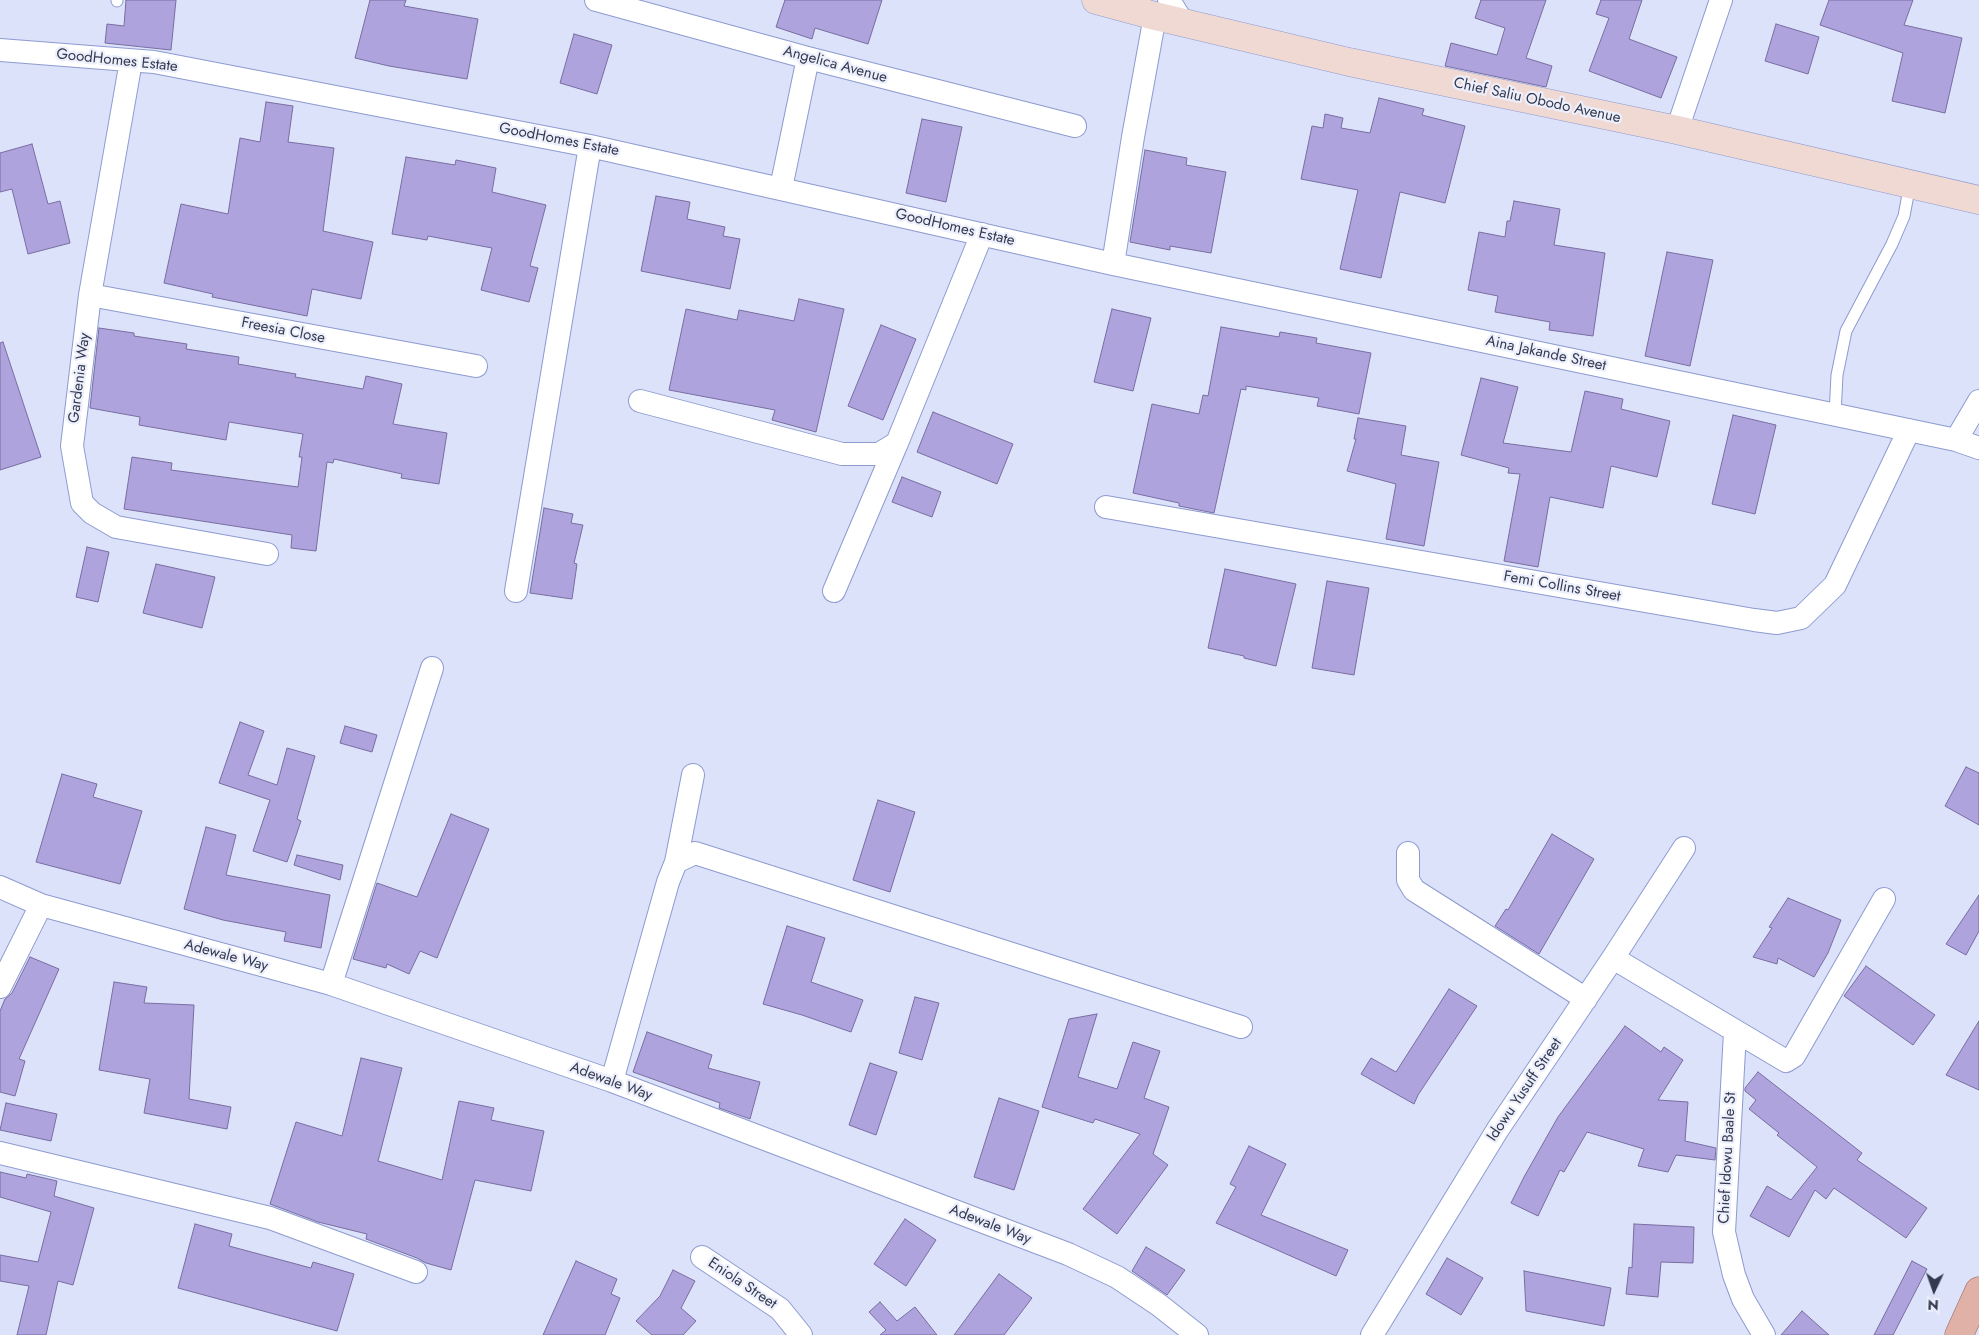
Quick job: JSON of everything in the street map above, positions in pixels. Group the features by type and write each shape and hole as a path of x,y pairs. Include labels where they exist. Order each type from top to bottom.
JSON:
{"main road":[{"path":"1959,1335 1979,1291"}],"street":[{"name":"Angelica Avenue","path":"596,0 808,58 1075,126"},
{"name":"Chief Saliu Obodo Avenue","path":"1096,0 1169,13 1349,62 1677,130 1979,200"},
{"path":"1677,130 1722,0"},
{"path":"1113,264 1133,137 1169,13"},
{"name":"GoodHomes Estate","path":"0,50 154,62 590,146 1113,264"},
{"path":"781,188 808,58"},
{"name":"Gardenia Way","path":"132,60 90,295 72,446 82,503 92,514 116,527 267,554"},
{"path":"516,591 590,146"},
{"path":"834,592 982,234"},
{"name":"Aina Jakande Street","path":"1113,264 1909,430 1956,440 1979,448"},
{"name":"Freesia Close","path":"90,295 476,366"},
{"path":"640,401 842,454 879,454 896,443"},
{"path":"1956,440 1979,401"},
{"name":"Femi Collins Street","path":"1106,507 1777,623 1801,618 1835,585 1909,430"},
{"path":"331,984 432,668"},
{"path":"612,1081 668,882 676,862 693,775"},
{"name":"Idowu Yusuff Street","path":"1372,1335 1498,1129 1586,999 1684,848"},
{"path":"676,862 695,853 1241,1027"},
{"path":"1408,853 1408,880 1414,890 1586,999"},
{"name":"Adewale Way","path":"0,887 41,905 331,984 612,1081 1068,1254 1117,1277 1159,1305 1197,1335"},
{"path":"1613,958 1786,1061 1794,1056 1884,898"},
{"path":"0,987 41,905"},
{"name":"Chief Idowu Baale St","path":"1735,1032 1724,1232 1734,1275 1743,1299 1764,1335"},
{"path":"0,1153 270,1218 416,1272"},
{"name":"Eniola Street","path":"702,1257 780,1309 801,1335"}],"lane":[{"path":"1835,415 1838,375 1846,331 1900,226 1904,216 1910,184"}],"building":[{"path":"126,0 176,0 171,50 105,43 107,24 124,26"},
{"path":"370,0 406,0 404,6 478,19 467,79 389,66 355,58"},
{"path":"785,0 882,0 868,44 815,28 812,39 776,27"},
{"path":"1481,0 1546,0 1526,58 1552,66 1546,87 1445,66 1451,43 1497,55 1505,28 1475,18"},
{"path":"1601,0 1642,0 1629,39 1677,57 1661,98 1589,71 1609,18 1596,14"},
{"path":"1829,0 1913,0 1904,25 1962,38 1945,113 1892,101 1903,53 1820,25"},
{"path":"1776,24 1819,37 1808,74 1765,61"},
{"path":"574,34 612,45 597,94 560,83"},
{"path":"1379,98 1424,109 1422,115 1465,126 1445,203 1400,192 1381,278 1340,269 1358,190 1301,179 1312,126 1323,128 1325,114 1343,118 1341,128 1370,133"},
{"path":"266,102 293,106 288,142 334,148 323,231 373,242 361,299 312,289 307,316 212,297 213,294 164,283 181,204 228,214 240,138 260,142"},
{"path":"922,119 962,127 946,202 906,193"},
{"path":"32,144 48,204 60,201 70,243 28,254 12,189 0,192 0,153"},
{"path":"1145,150 1187,158 1186,165 1226,172 1211,253 1170,246 1170,250 1130,242"},
{"path":"406,157 455,165 456,160 496,168 492,192 546,205 530,266 538,268 529,302 481,290 492,248 428,236 427,240 392,234"},
{"path":"656,196 690,202 687,219 725,227 723,236 740,239 730,289 641,271"},
{"path":"1514,201 1560,209 1554,245 1605,253 1593,336 1549,330 1550,322 1495,312 1498,296 1468,290 1479,232 1505,237 1507,221 1510,221"},
{"path":"1667,252 1713,260 1690,366 1645,356"},
{"path":"799,299 844,309 816,432 772,420 775,410 669,390 686,309 737,320 739,310 794,321"},
{"path":"1112,309 1151,318 1133,391 1094,382"},
{"path":"881,325 916,339 883,420 848,406"},
{"path":"1221,327 1279,337 1280,332 1317,338 1316,343 1371,353 1359,414 1317,406 1319,398 1246,386 1246,390 1241,389 1214,513 1179,506 1179,503 1133,493 1152,404 1199,414 1203,395 1208,396"},
{"path":"99,328 134,333 134,336 187,344 186,349 239,357 238,364 296,374 295,377 363,389 366,376 402,384 393,424 447,433 439,484 401,478 402,474 334,459 333,463 327,462 316,551 291,548 292,535 124,509 132,457 172,463 171,470 298,487 302,457 299,457 303,434 229,422 226,440 139,425 140,417 90,408"},
{"path":"3,342 41,457 0,470 0,343"},
{"path":"1481,378 1518,387 1503,443 1571,452 1585,391 1623,399 1621,409 1670,421 1657,477 1611,466 1603,508 1550,497 1538,567 1504,561 1520,474 1508,473 1509,468 1461,455"},
{"path":"933,412 1013,444 997,484 917,452"},
{"path":"1733,415 1776,425 1755,514 1712,504"},
{"path":"1358,418 1406,426 1401,455 1439,462 1424,546 1386,539 1396,484 1347,471 1356,439 1354,439"},
{"path":"902,477 941,492 932,517 892,502"},
{"path":"544,508 573,514 571,523 583,525 574,563 577,564 572,599 530,593"},
{"path":"87,547 109,552 98,602 76,597"},
{"path":"156,564 215,577 202,628 143,613"},
{"path":"1225,569 1296,584 1276,666 1208,648"},
{"path":"1327,581 1369,588 1354,675 1312,668"},
{"path":"240,722 264,731 248,775 277,785 287,748 315,756 297,819 301,821 287,862 253,851 270,800 219,783"},
{"path":"345,726 377,735 372,752 340,743"},
{"path":"1966,767 1979,773 1979,825 1945,806"},
{"path":"62,774 97,784 93,797 142,811 120,884 36,862"},
{"path":"878,800 915,812 890,892 853,880"},
{"path":"451,814 489,829 437,958 420,951 409,974 387,964 386,968 353,959 377,883 417,897"},
{"path":"206,827 236,835 226,875 330,895 321,948 284,941 286,932 223,920 184,909"},
{"path":"1552,834 1594,859 1539,954 1495,926 1506,909 1508,910"},
{"path":"297,855 343,865 340,880 294,865"},
{"path":"1979,895 1979,931 1966,955 1946,944"},
{"path":"1788,898 1841,920 1828,953 1814,977 1778,958 1777,964 1753,957 1772,928 1769,927"},
{"path":"787,926 825,938 811,982 863,1000 851,1032 763,1004"},
{"path":"30,957 59,969 19,1059 25,1061 15,1096 0,1092 0,1011 5,999 12,993"},
{"path":"1866,966 1935,1015 1913,1045 1844,996"},
{"path":"114,982 147,987 144,1003 194,1005 189,1099 231,1107 227,1129 144,1113 150,1079 99,1070"},
{"path":"1449,989 1477,1006 1418,1095 1414,1104 1361,1074 1371,1058 1396,1072"},
{"path":"915,997 939,1003 922,1060 899,1053"},
{"path":"1097,1014 1078,1077 1117,1089 1133,1042 1160,1051 1144,1098 1169,1107 1153,1154 1168,1165 1117,1234 1083,1209 1140,1134 1095,1119 1093,1123 1042,1107 1069,1019"},
{"path":"1979,1021 1979,1090 1946,1075"},
{"path":"1625,1026 1661,1052 1664,1047 1683,1060 1658,1100 1688,1102 1685,1141 1716,1148 1715,1160 1676,1155 1668,1172 1638,1166 1644,1149 1587,1132 1564,1172 1560,1170 1538,1216 1511,1203 1558,1117"},
{"path":"647,1032 712,1055 708,1068 760,1082 750,1119 719,1108 720,1103 633,1072"},
{"path":"361,1058 402,1068 378,1161 442,1180 459,1101 494,1108 491,1120 544,1131 531,1191 475,1180 451,1270 426,1263 366,1239 367,1234 318,1222 270,1204 296,1122 342,1136"},
{"path":"870,1063 897,1072 876,1135 849,1125"},
{"path":"1758,1072 1862,1153 1857,1160 1927,1208 1906,1238 1834,1188 1826,1199 1815,1190 1789,1237 1750,1216 1767,1186 1791,1200 1817,1167 1777,1135 1779,1133 1749,1109 1756,1100 1745,1091 1745,1088"},
{"path":"999,1098 1039,1111 1014,1190 974,1177"},
{"path":"6,1103 57,1114 51,1141 0,1130"},
{"path":"1249,1146 1286,1164 1261,1215 1348,1250 1336,1276 1216,1223 1236,1187 1230,1184"},
{"path":"0,1172 26,1178 27,1174 57,1181 54,1196 94,1208 73,1285 58,1281 46,1335 17,1335 29,1286 0,1281 0,1255 38,1262 51,1212 0,1197"},
{"path":"905,1219 936,1240 906,1286 874,1264"},
{"path":"195,1224 232,1234 229,1246 311,1268 313,1262 354,1274 337,1331 178,1288"},
{"path":"1634,1224 1694,1227 1693,1263 1661,1262 1658,1297 1626,1294 1629,1267 1632,1268"},
{"path":"1146,1247 1185,1270 1167,1295 1132,1271"},
{"path":"1447,1258 1483,1278 1461,1315 1426,1294"},
{"path":"576,1261 617,1279 611,1294 620,1298 605,1335 543,1335"},
{"path":"1912,1261 1927,1269 1893,1335 1874,1335"},
{"path":"673,1270 695,1281 681,1308 696,1321 683,1335 652,1335 636,1321 660,1296"},
{"path":"1524,1271 1611,1288 1604,1326 1526,1311"},
{"path":"999,1274 1032,1298 1004,1335 954,1335"},
{"path":"880,1302 897,1321 915,1307 937,1335 880,1335 886,1330 869,1312"},
{"path":"1802,1311 1829,1335 1781,1335"}]}
